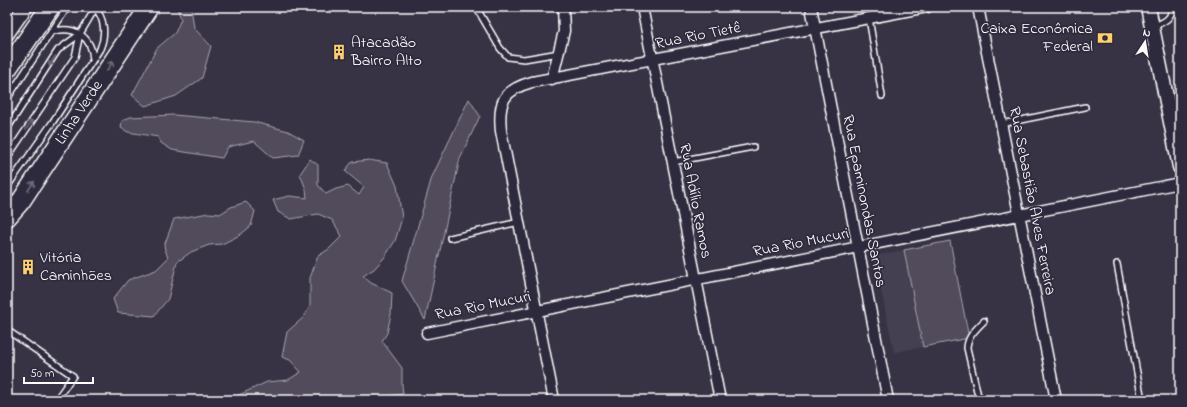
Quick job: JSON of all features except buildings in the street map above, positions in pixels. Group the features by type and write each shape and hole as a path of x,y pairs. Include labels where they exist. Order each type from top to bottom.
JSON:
{"highway":[{"path":"7,69 50,7"},
{"name":"Linha Verde","path":"7,217 21,201 149,7"}],"main road":[{"path":"7,32 25,7"},
{"path":"1148,7 1180,166"}],"street":[{"path":"552,79 564,30 563,7"},
{"name":"Rua Adílio Ramos","path":"642,7 720,400"},
{"name":"Rua Epaminondas Santos","path":"810,7 888,400"},
{"name":"Rua Rio Tietê","path":"519,222 501,131 500,110 503,100 509,93 523,85 927,7"},
{"name":"Rua Sebastião Alves Ferreira","path":"978,7 1056,400"},
{"name":"Rua Rio Mucuri","path":"427,333 1180,183"},
{"path":"519,222 554,400"}],"lane":[{"path":"7,99 65,11 74,7"},
{"path":"7,158 75,57 80,34 94,7"},
{"path":"7,186 52,123 100,49 104,36 102,23 94,7"},
{"path":"476,7 500,48 508,57 524,59 559,53"},
{"path":"1152,27 1168,20 1172,13 1172,7"},
{"path":"869,18 882,96"},
{"path":"51,32 66,30 80,34 86,39 90,46 93,53 93,60"},
{"path":"7,129 58,50 80,34"},
{"path":"1001,124 1085,107"},
{"path":"672,162 753,147"},
{"path":"450,238 519,222"},
{"path":"1117,264 1142,400"},
{"path":"979,400 967,343 984,320"},
{"path":"7,330 73,376 56,400"}],"shaded area":[{"path":"177,7 191,7 194,28 211,46 202,78 176,96 145,106 132,95 157,48 175,33 181,19"},
{"path":"469,99 480,116 460,158 425,320 402,281 432,177"},
{"path":"174,115 254,122 288,131 304,140 298,155 273,158 254,141 228,147 222,158 172,150 161,143 158,137 128,132 121,128 122,121 130,117"},
{"path":"310,159 318,165 318,185 326,194 336,189 348,186 359,195 364,187 345,171 352,162 369,160 387,163 397,186 402,218 395,241 384,258 374,269 363,276 371,283 392,293 391,314 387,333 382,341 402,368 403,394 349,398 350,400 228,400 267,382 288,380 301,372 290,360 282,357 287,332 304,317 310,306 310,278 318,256 329,249 342,236 332,220 318,214 291,219 278,212 273,200 289,196 307,198 306,189 300,174"},
{"path":"246,202 255,211 251,226 240,235 222,244 209,245 191,252 177,262 168,299 154,316 118,313 113,299 128,280 156,270 168,258 164,246 174,219 209,213 220,214 231,207"},
{"path":"950,241 969,338 923,347 904,250"},
{"path":"904,250 923,347 894,352 874,256"}],"place":[{"name":"Caixa Econômica Federal","path":"1105,38"},
{"name":"Atacadão Bairro Alto","path":"339,52"},
{"name":"Vitória Caminhões","path":"28,267"}]}
